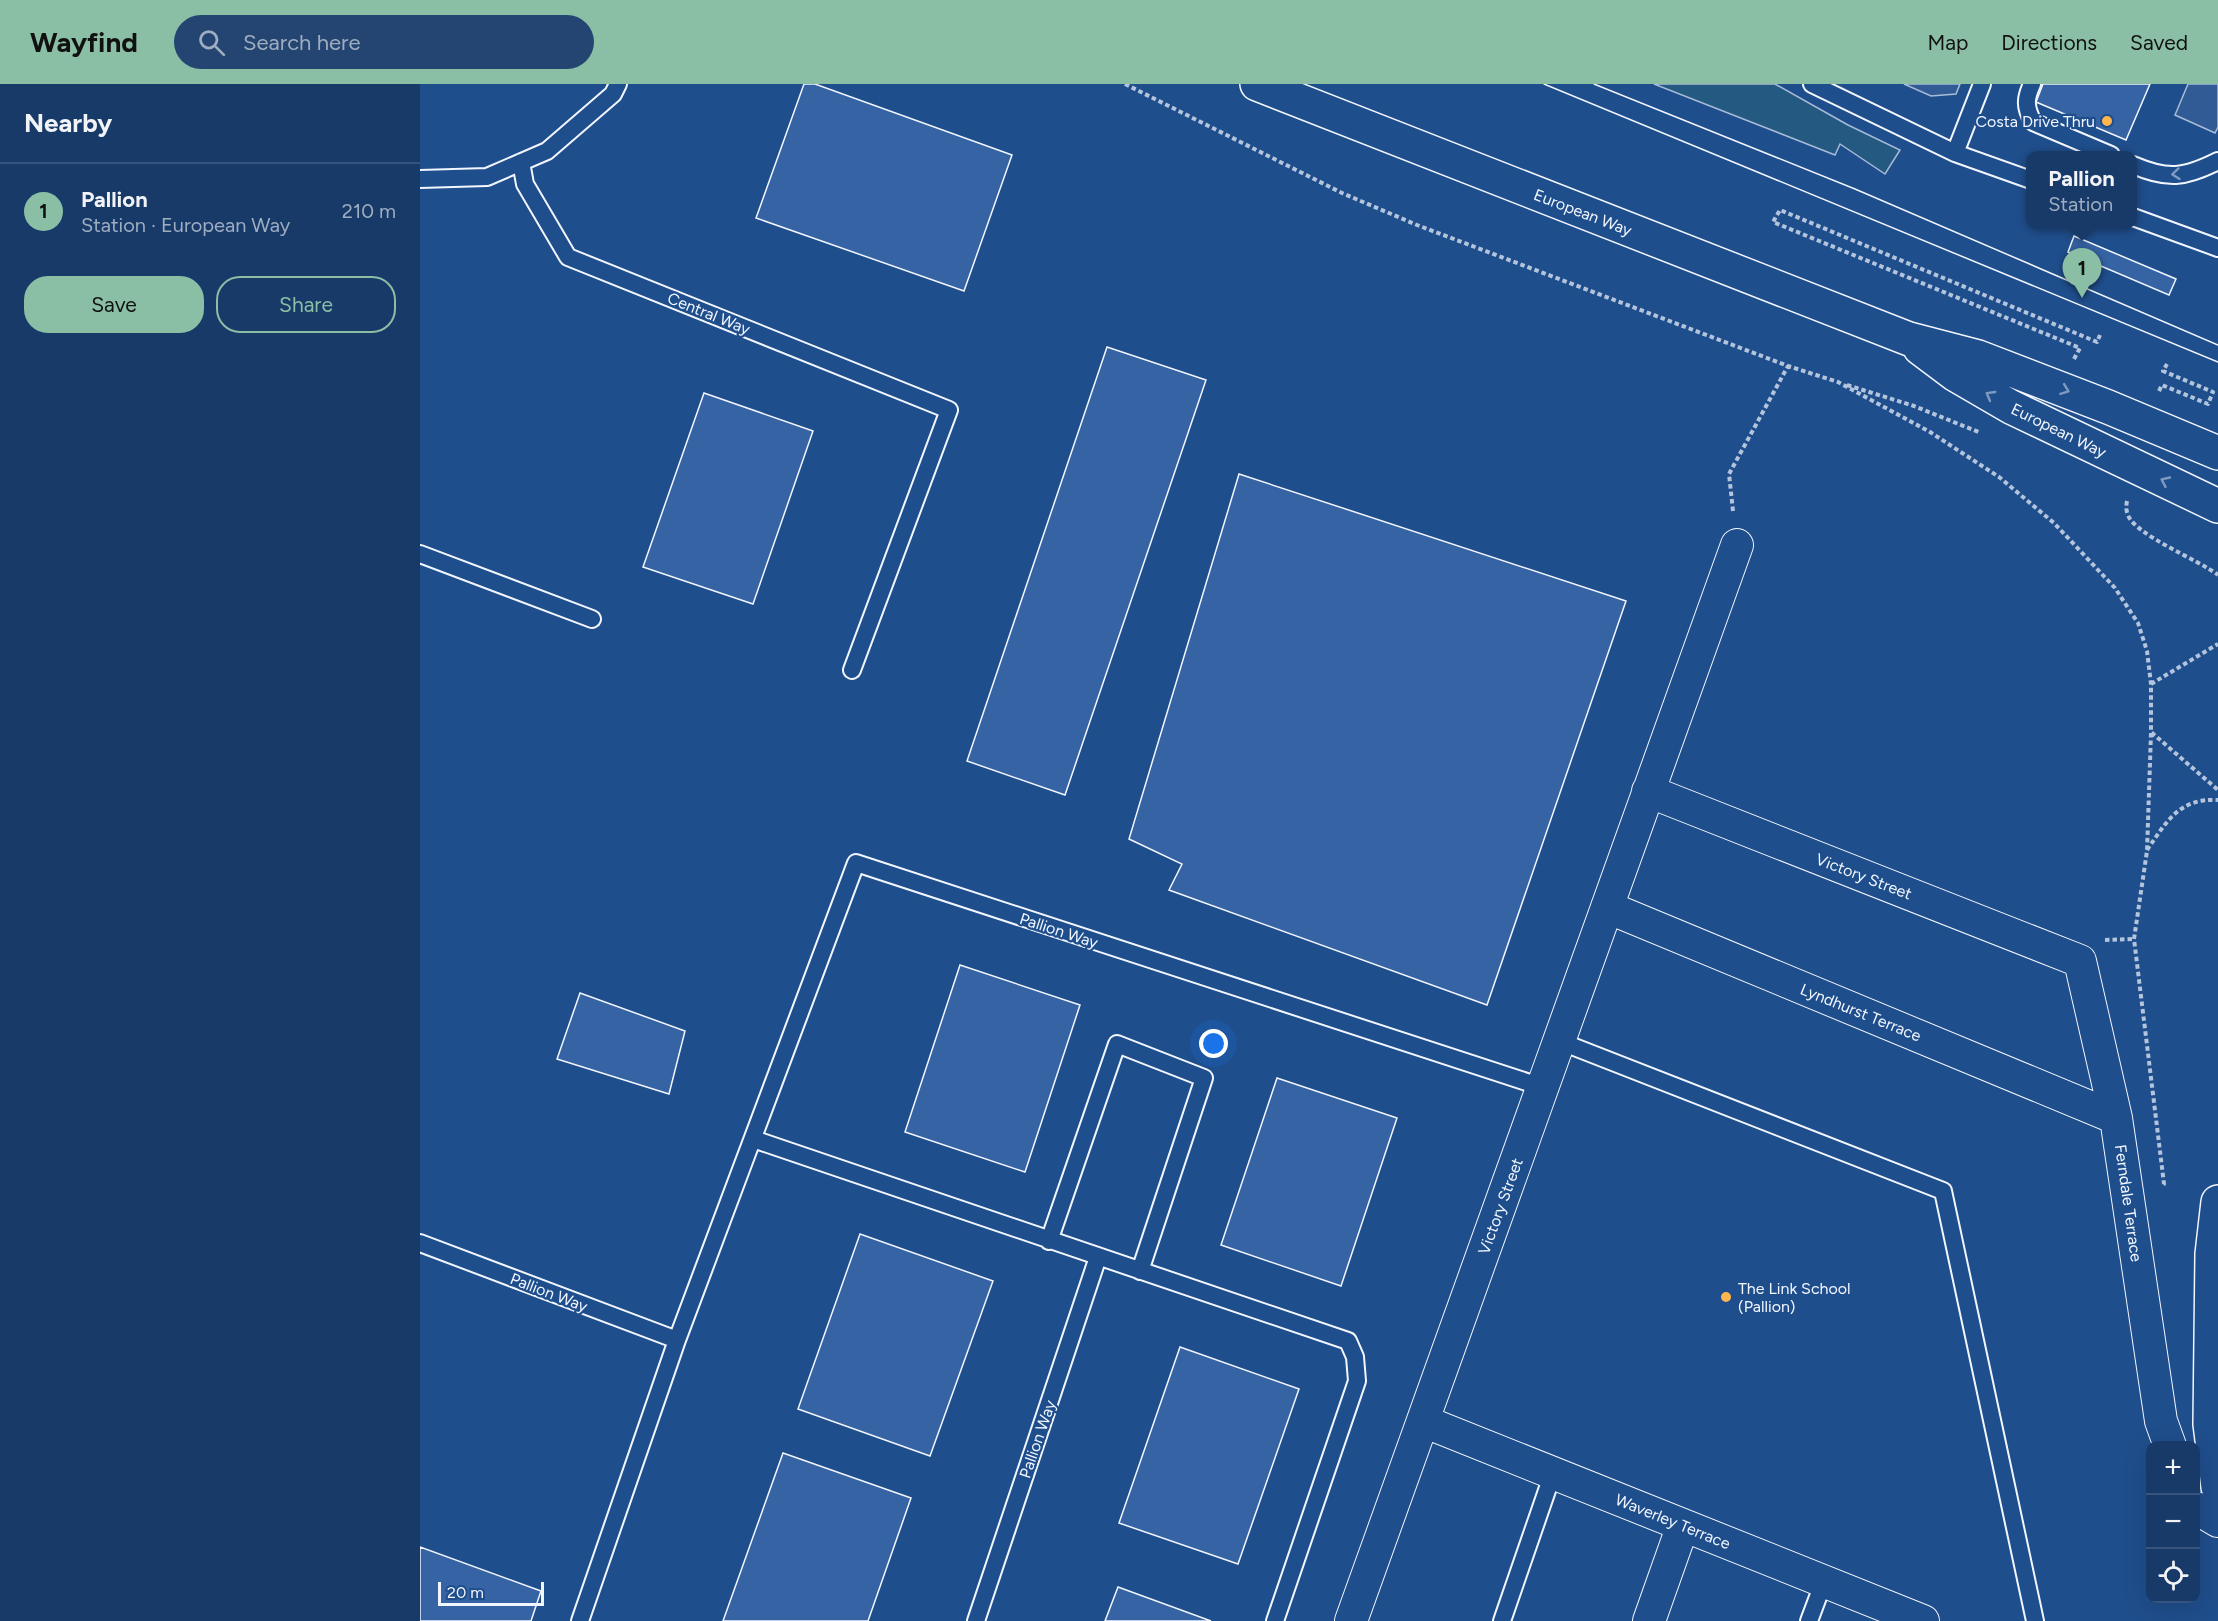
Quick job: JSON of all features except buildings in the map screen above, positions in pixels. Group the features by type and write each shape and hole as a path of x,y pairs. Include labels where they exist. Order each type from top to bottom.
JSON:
{"street":[{"name":"European Way","path":"1257,84 1910,339 1978,357 2108,407 2218,453"},
{"name":"European Way","path":"1910,339 1956,375 2011,407 2218,506"},
{"name":"Victory Street","path":"1351,1621 1737,545"},
{"name":"Victory Street","path":"1648,791 2080,961"},
{"name":"Lyndhurst Terrace","path":"1607,907 2116,1118"},
{"name":"Ferndale Terrace","path":"2080,961 2116,1118 2161,1421 2168,1441"},
{"path":"2218,1202 2212,1254 2210,1424 2218,1487"},
{"name":"Waverley Terrace","path":"1423,1421 1923,1621"},
{"path":"2200,1510 2218,1521"},
{"path":"1649,1621 1683,1525"}],"lane":[{"path":"420,179 487,177 547,151 613,94 618,84"},
{"path":"1812,84 1954,153 2026,178"},
{"path":"1954,153 1982,84"},
{"path":"2032,84 2026,99 2027,111 2033,122 2100,151"},
{"path":"2137,167 2170,176 2198,171 2218,161"},
{"name":"Central Way","path":"521,162 525,184 568,257 949,410 852,670"},
{"path":"2137,218 2218,248"},
{"path":"420,555 592,619"},
{"name":"Pallion Way","path":"580,1621 677,1340 856,864 1542,1087"},
{"path":"1559,1041 1942,1191 2035,1621"},
{"path":"1049,1240 1118,1044 1204,1078 1140,1271"},
{"path":"753,1139 1348,1341 1355,1357 1357,1381 1275,1621"},
{"name":"Pallion Way","path":"420,1243 677,1340"},
{"name":"Pallion Way","path":"976,1621 1098,1257"},
{"path":"1502,1621 1553,1473"},
{"path":"1809,1621 1824,1581"}],"path":[{"path":"1125,84 1342,193 1406,220 1788,366 1838,382 1930,432 1999,477 2054,523 2115,588 2138,623 2146,651 2151,684 2146,851 2134,939 2164,1184 2129,1203"},
{"path":"2071,366 2080,348 1773,222 1780,210 2097,342 2100,335"},
{"path":"2156,397 2162,385 2208,404 2213,392 2163,371 2167,364"},
{"path":"1737,545 1729,474 1788,366"},
{"path":"2127,498 2127,514 2131,521 2157,540 2218,575"},
{"path":"2151,684 2218,644"},
{"path":"2151,732 2218,789"},
{"path":"2146,851 2168,819 2186,804 2202,799 2218,800"}],"shaded area":[{"path":"1654,84 1775,84 1848,125 1900,150 1885,174 1840,144 1835,155"},
{"path":"1904,84 1960,84 1956,94 1931,96"},
{"path":"2188,84 2218,84 2218,127 2215,133 2175,115"}],"tram line":[{"path":"1544,84 2218,362"},
{"path":"1594,84 1855,189 2218,345"}],"place":[{"name":"Costa Drive Thru","path":"2107,121"},
{"name":"Pallion","path":"2082,298"},
{"name":"The Link School (Pallion)","path":"1726,1297"}]}
